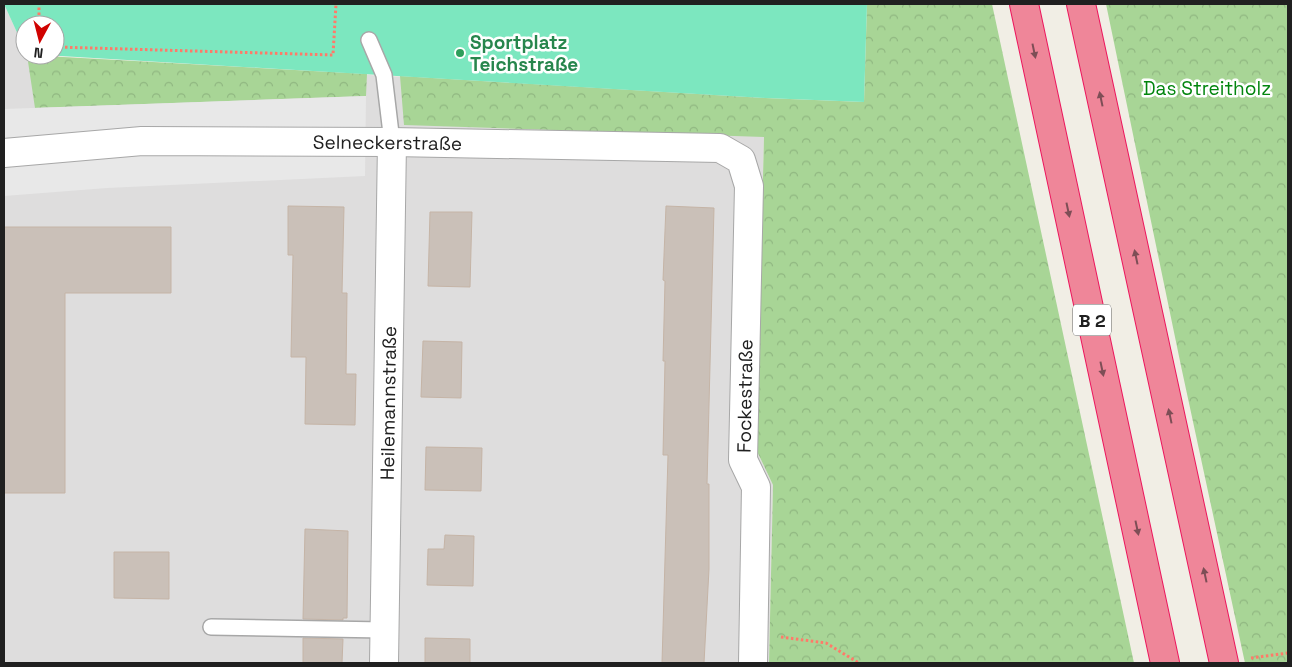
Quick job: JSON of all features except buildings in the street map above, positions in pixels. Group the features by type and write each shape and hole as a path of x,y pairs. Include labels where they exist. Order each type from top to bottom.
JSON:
{"highway":[{"name":"B 2","path":"1024,4 1165,663"},
{"path":"1081,4 1224,663"}],"street":[{"name":"Selneckerstraße","path":"4,153 142,140 720,148 741,160 749,186"},
{"name":"Heilemannstraße","path":"384,663 392,142"},
{"name":"Fockestraße","path":"749,186 743,460 756,487 753,663"}],"lane":[{"path":"369,40 384,76 392,142"},
{"path":"211,627 384,630"}],"path":[{"path":"65,47 333,55 336,4"},
{"path":"753,634 826,643 859,663"},
{"path":"1256,656 1288,653"}],"shaded area":[{"path":"4,4 15,28 15,65 65,65 65,57 765,98 756,449 773,485 769,663 4,663"},
{"path":"366,96 365,176 107,188 4,196 4,109"}],"green space":[{"name":"Sportplatz Teichstraße","path":"4,4 867,4 864,102 765,98 65,56 65,15 15,15 15,28"},
{"path":"867,4 992,4 1134,663 769,663 773,485 756,449 764,137 404,125 400,76 765,98 864,102"},
{"name":"Das Streitholz","path":"1106,4 1288,4 1288,663 1245,663"},
{"path":"65,57 367,74 366,96 35,108 29,65 65,65"}],"place":[{"name":"Sportplatz Teichstraße","path":"460,53"}]}
